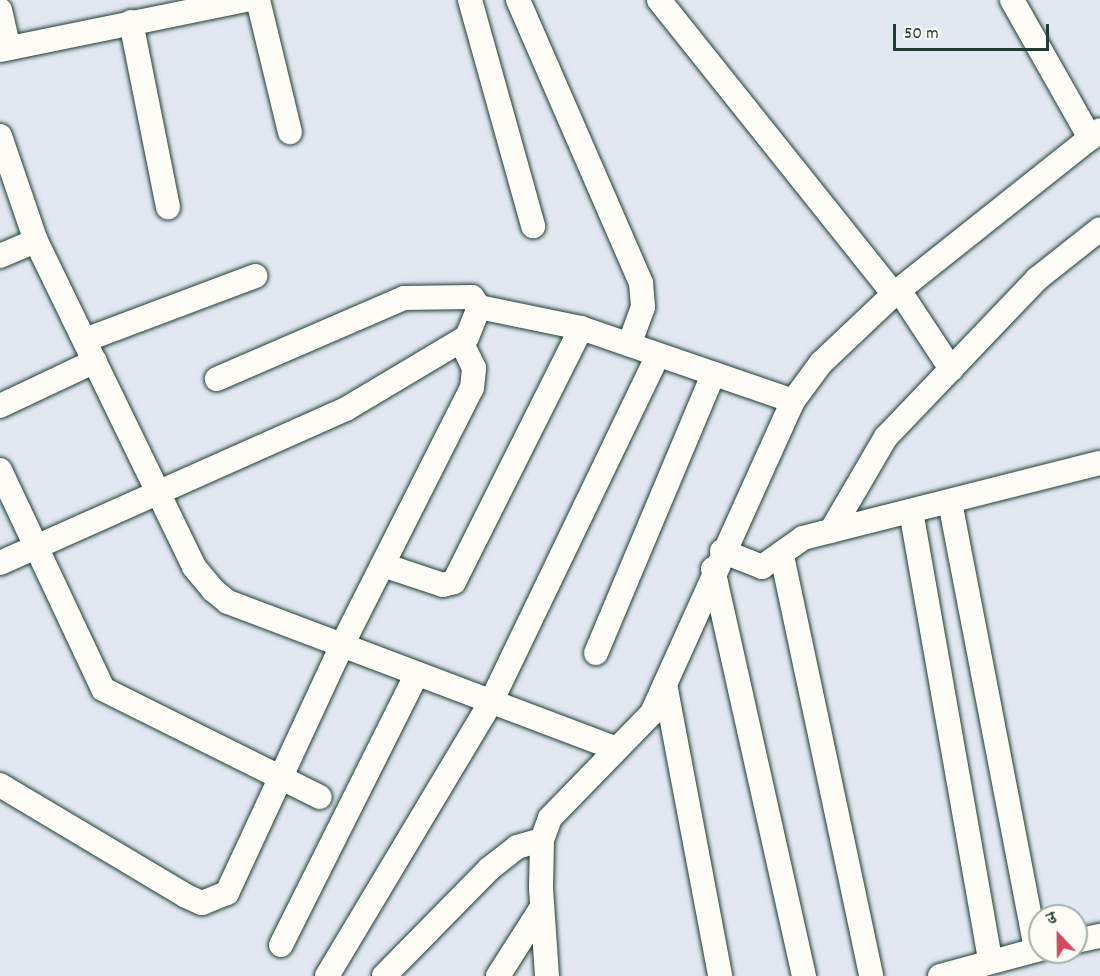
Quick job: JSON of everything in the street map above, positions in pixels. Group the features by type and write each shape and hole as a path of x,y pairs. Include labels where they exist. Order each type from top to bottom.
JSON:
{"street":[{"path":"0,10 4,49 246,0"},
{"path":"258,0 290,132"},
{"path":"470,0 533,226"},
{"path":"518,0 641,283 643,307 629,345"},
{"path":"659,0 896,292 951,369"},
{"path":"547,976 542,907 542,840 557,809 652,713 718,560 793,401 821,363 896,292 1095,134 1012,0"},
{"path":"131,22 168,207"},
{"path":"0,136 36,241 194,567 213,590 228,602 616,749"},
{"path":"831,531 886,437 1037,279 1100,229"},
{"path":"0,256 36,241"},
{"path":"0,406 90,351 255,276"},
{"path":"217,379 404,298 472,297 479,307 581,328 793,401"},
{"path":"0,563 346,409 461,342 473,331 479,307"},
{"path":"383,565 443,585 454,582 581,328"},
{"path":"0,784 202,903 227,893 342,645 472,388 474,368 461,342"},
{"path":"327,976 491,702 658,355"},
{"path":"596,652 713,374"},
{"path":"718,560 762,567 782,556 803,538 1100,463"},
{"path":"0,470 103,689 320,797"},
{"path":"950,501 1029,904"},
{"path":"911,511 1002,964"},
{"path":"782,556 871,976"},
{"path":"718,560 804,976"},
{"path":"281,945 417,674"},
{"path":"664,684 720,976"},
{"path":"384,976 473,882 517,847 542,840"},
{"path":"498,976 542,907"},
{"path":"940,976 1002,964 1028,954"}]}
